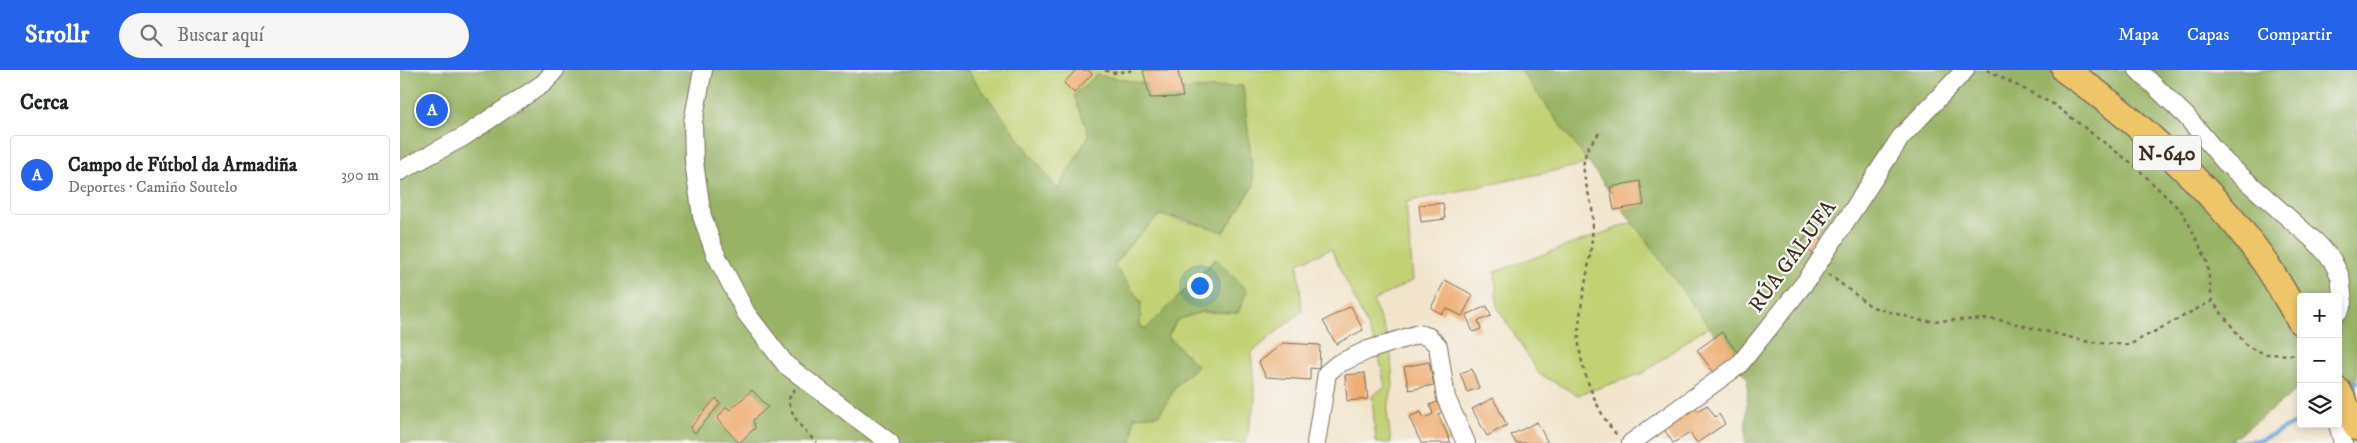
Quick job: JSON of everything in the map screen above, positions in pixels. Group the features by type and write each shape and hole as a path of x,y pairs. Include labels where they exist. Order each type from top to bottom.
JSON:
{"highway":[{"name":"N-640","path":"2065,70 2091,87 2176,161 2213,200 2257,250 2297,315"},
{"path":"2342,399 2357,427"}],"street":[{"path":"400,171 463,136 544,83 555,70"},
{"path":"703,70 693,122 694,162 702,216 715,253 746,313 786,366 890,443"},
{"name":"RÚA GALUFA","path":"1625,440 1739,365 1817,265 1901,137 1964,70"},
{"path":"2138,70 2186,116 2225,162 2317,244 2332,260 2340,276 2342,293"},
{"path":"1316,443 1327,373 1338,364 1368,350 1418,334 1429,337 1438,346 1446,398 1466,443"},
{"path":"2339,428 2343,443"}],"path":[{"path":"1105,70 1112,73 1136,70"},
{"path":"1987,70 2053,104 2134,165 2184,214 2207,261 2212,301 2248,348 2266,354 2297,355"},
{"path":"1599,133 1588,149 1584,164 1585,184 1592,208 1593,237 1589,273 1581,313 1579,350 1590,384 1609,427 1625,440"},
{"path":"1817,265 1872,307 1922,321 1996,319 2089,342 2129,345 2212,301"},
{"path":"805,380 788,400 792,414 802,429 817,443"}],"green space":[{"path":"400,70 967,70 1058,190 1089,135 1074,95 1097,75 1180,90 1243,86 1254,185 1224,232 1184,219 1160,215 1127,247 1114,265 1141,302 1140,326 1146,329 1216,259 1247,291 1238,313 1201,312 1177,320 1168,336 1197,366 1178,383 1159,415 1134,417 1132,443 400,443"},
{"path":"958,70 1560,70 1605,160 1406,202 1413,280 1373,301 1390,344 1393,385 1387,411 1391,443 1376,443 1372,396 1385,387 1377,347 1331,249 1298,263 1302,311 1251,353 1255,399 1246,443 1117,443 1121,418 1159,415 1178,383 1197,366 1168,336 1177,320 1201,312 1238,313 1215,259 1147,329 1114,319 1095,289 1135,239 1160,215 1224,231 1254,185 1243,86 1180,90 1097,75 1075,95 1089,135 1043,215"},
{"path":"1520,70 2357,70 2357,443 2343,443 2339,428 2342,428 2342,293 2297,293 2297,390 2228,443 1745,443 1748,379"},
{"path":"1650,216 1741,314 1699,332 1643,373 1578,395 1539,374 1497,307 1495,272"}],"building":[{"path":"1076,70 1089,70 1092,74 1074,93 1064,83"},
{"path":"1143,70 1178,70 1183,97 1150,98"},
{"path":"1640,181 1644,205 1614,210 1610,187"},
{"path":"1443,203 1445,219 1421,222 1419,205"},
{"path":"1810,231 1825,241 1815,255 1800,245"},
{"path":"1445,280 1473,295 1462,316 1446,308 1442,314 1431,308"},
{"path":"1351,306 1363,330 1336,344 1323,321"},
{"path":"1487,306 1491,316 1478,321 1481,329 1473,332 1466,315"},
{"path":"1722,332 1739,355 1715,374 1697,350"},
{"path":"1283,343 1320,345 1319,369 1310,368 1310,380 1266,377 1259,362"},
{"path":"1429,362 1434,385 1409,390 1404,367"},
{"path":"1472,369 1479,388 1467,392 1460,373"},
{"path":"1365,373 1368,399 1347,401 1345,375"},
{"path":"752,390 768,407 753,420 755,428 739,443 717,419 726,407 730,410"},
{"path":"716,398 720,404 695,433 690,428"},
{"path":"1493,398 1507,425 1487,436 1472,409"},
{"path":"1441,400 1445,410 1438,414 1451,443 1421,443 1409,417 1421,412 1424,418 1433,414 1430,405"},
{"path":"1692,405 1697,411 1707,405 1715,417 1719,414 1725,424 1697,443 1690,433 1673,443 1662,426"},
{"path":"1537,422 1548,443 1516,443 1511,435"}],"waterway":[{"path":"2346,390 2357,382"},
{"path":"2230,443 2261,440 2297,422"}],"place":[{"name":"Campo de Fútbol da Armadiña","path":"432,110"}]}
